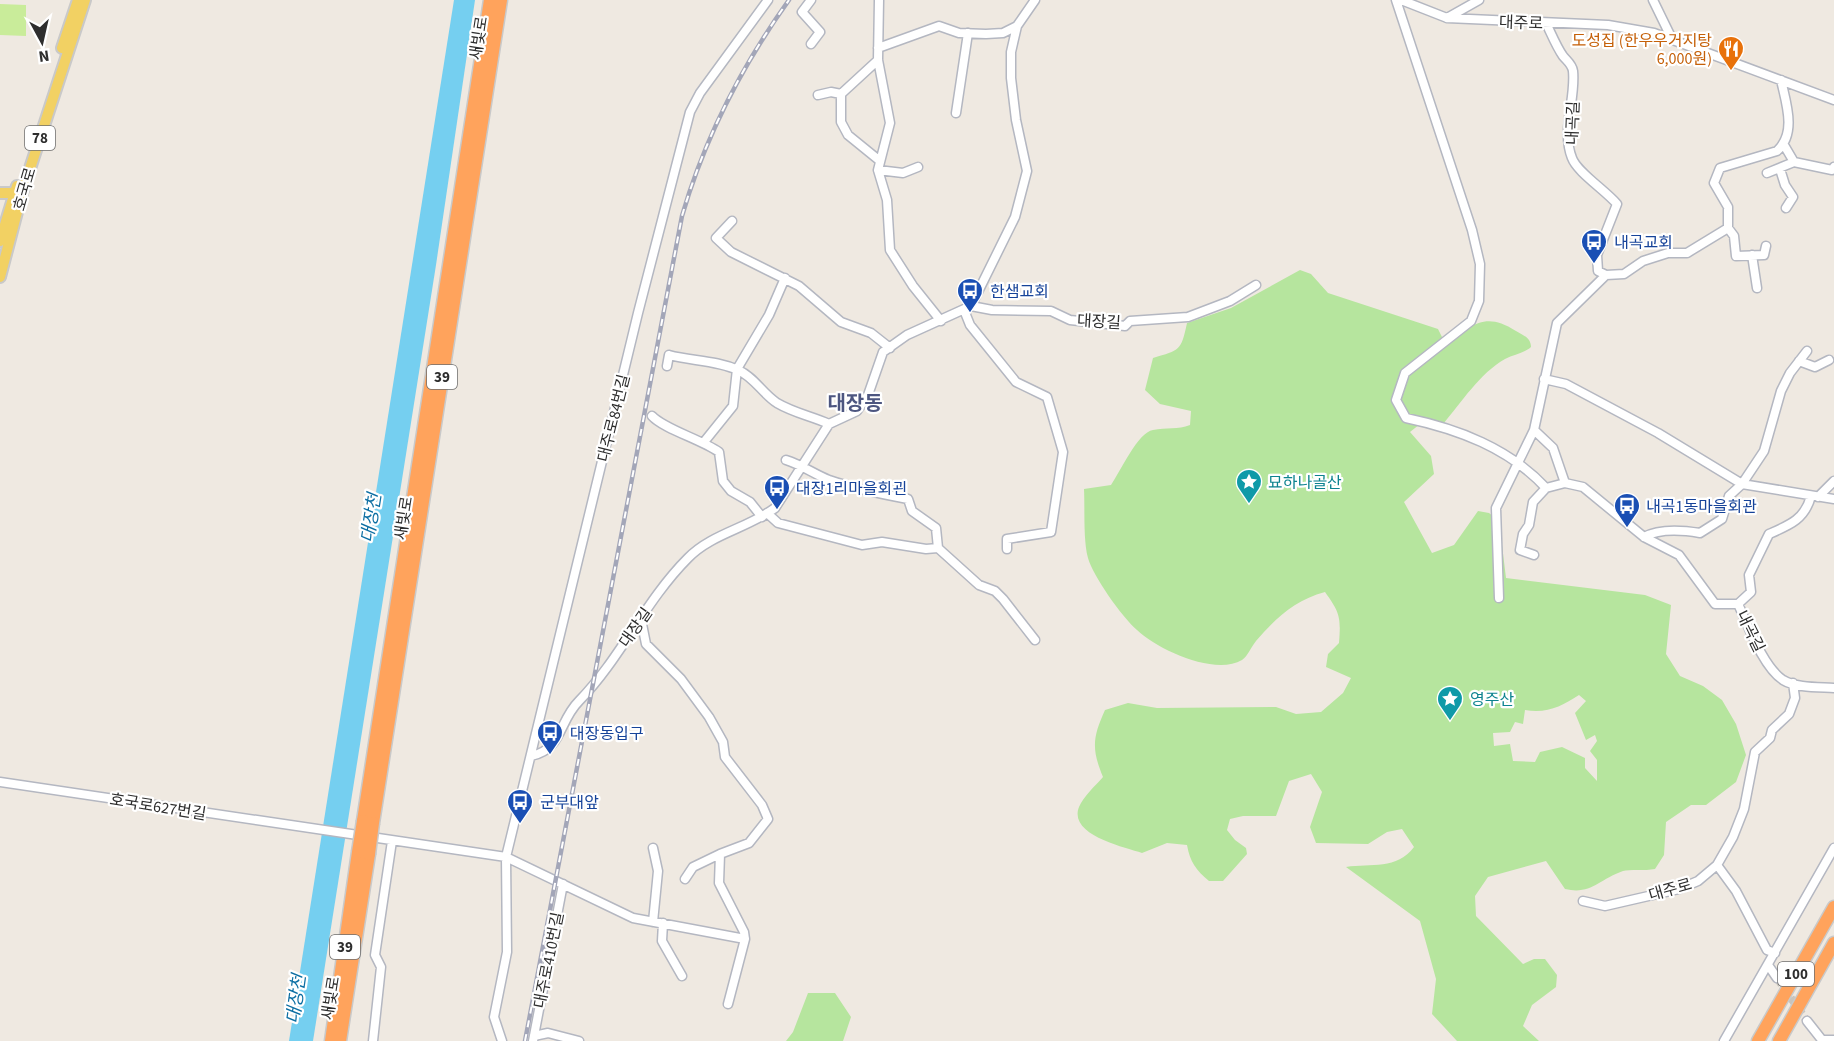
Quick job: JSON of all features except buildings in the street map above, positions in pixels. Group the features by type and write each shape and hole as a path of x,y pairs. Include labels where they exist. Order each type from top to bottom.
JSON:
{"highway":[{"name":"새빛로","path":"340,1041 368,822 490,0"},
{"name":"새빛로","path":"378,753 501,0"},
{"name":"새빛로","path":"331,1041 364,853"},
{"name":"100","path":"1758,1041 1834,907"},
{"name":"100","path":"1779,1041 1834,943"}],"main road":[{"name":"호국로","path":"0,277 18,193 78,0"},
{"name":"호국로","path":"0,241 85,0"},
{"path":"0,194 18,193"}],"street":[{"name":"대주로84번길","path":"506,857 690,112 700,93 768,0"},
{"path":"811,44 820,32 802,12 812,0"},
{"path":"879,0 878,60 890,123 879,165 887,200 890,250 913,286 940,321"},
{"path":"1007,549 1006,539 1051,532 1063,452 1047,397 1016,382 970,325 968,308 1015,218 1027,171 1011,78 1011,52 1017,26 1035,0"},
{"path":"1396,0 1472,230 1480,264 1479,301 1471,321 1405,373 1396,400 1406,418 1451,428 1530,471 1546,488"},
{"name":"대주로","path":"1401,0 1447,18 1608,25 1654,33 1834,100"},
{"name":"대주로","path":"1447,18 1479,0"},
{"path":"1653,0 1672,39"},
{"name":"내곡길","path":"1546,23 1562,54 1573,67 1574,92 1569,116 1572,158 1580,171 1605,189 1617,204 1597,255 1598,271 1606,275"},
{"path":"878,48 939,26 968,33 1003,33 1017,26"},
{"path":"956,113 968,33"},
{"path":"878,60 842,94 842,122 848,135 879,165 903,172 918,167"},
{"path":"1766,246 1764,255 1736,256 1734,236 1728,228 1728,207 1714,183 1720,168 1777,152 1784,145 1789,113 1781,80"},
{"path":"818,95 831,92 842,94"},
{"path":"1784,145 1794,162"},
{"path":"1767,173 1794,162 1832,170 1834,167"},
{"path":"1780,169 1785,185 1793,197 1786,208"},
{"path":"732,220 717,238 731,252 799,286 841,322 871,333 890,348"},
{"path":"1499,598 1496,508 1534,430 1557,323 1606,275 1624,274 1643,261 1668,253 1687,253 1728,228"},
{"path":"1752,255 1757,288"},
{"path":"704,442 733,406 737,369 769,315 785,278"},
{"name":"대장길","path":"968,308 1051,311 1070,320 1125,326 1130,321 1188,317 1230,301 1256,285"},
{"path":"667,366 669,355 737,369 752,379 763,393 785,408 829,424 857,411 868,394 883,352 907,334 968,308"},
{"path":"1644,537 1653,532 1687,530 1700,533 1722,519 1729,496 1742,484 1764,451 1781,391 1807,351"},
{"path":"1799,361 1815,367 1829,360"},
{"path":"1544,379 1566,384 1658,433 1742,484 1834,499"},
{"path":"652,416 659,424 704,442 719,452 723,481 730,490 778,523 862,545 882,542 926,549 938,548"},
{"name":"대장길","path":"531,756 546,753 555,743 564,720 591,690 663,586 689,557 709,542 775,508 829,424"},
{"path":"1534,430 1553,448 1565,483 1546,488 1533,502 1529,525 1523,534 1520,550 1534,555"},
{"path":"786,460 803,465 827,479 868,492 908,499 912,511 936,528 938,548 979,585 995,591 1035,640"},
{"path":"1738,604 1751,592 1749,575 1769,534 1787,527 1807,510 1815,496 1834,481"},
{"name":"내곡길","path":"1565,483 1583,487 1644,537 1679,555 1715,604 1738,604 1764,658 1783,680 1793,683"},
{"path":"641,619 646,644 681,679 709,717 723,742 725,758 762,805 768,819 749,843 693,867 685,879"},
{"path":"1775,953 1767,950 1736,891 1717,865 1733,837 1744,809 1755,752 1770,738 1772,730 1789,714 1795,698 1793,683 1834,688"},
{"name":"호국로627번길","path":"0,782 392,841"},
{"path":"374,1041 381,967 375,955 392,841 506,857 633,918 745,939"},
{"path":"653,848 658,871 653,921"},
{"path":"1724,1041 1834,848"},
{"path":"720,854 719,884 744,932 745,939 728,1005"},
{"path":"502,1041 494,1017 507,952 506,857"},
{"name":"대주로","path":"1583,901 1605,906 1679,889 1698,881 1717,865"},
{"name":"대주로410번길","path":"563,884 533,1038 548,1033 579,1041"},
{"path":"663,923 662,941 682,976"},
{"path":"1768,965 1777,978"},
{"path":"1807,1021 1821,1040 1834,1040"}],"green space":[{"path":"0,4 26,5 26,36 0,35"},
{"path":"1300,270 1311,274 1328,293 1438,329 1445,343 1472,326 1487,321 1505,325 1526,337 1531,347 1505,359 1487,372 1443,424 1420,424 1410,432 1431,456 1434,474 1404,502 1432,553 1454,545 1478,511 1489,513 1499,521 1506,578 1645,595 1671,605 1666,654 1680,676 1703,686 1722,700 1736,724 1746,755 1736,782 1706,805 1691,805 1666,822 1664,855 1655,869 1623,871 1594,886 1574,890 1565,889 1546,861 1488,877 1475,896 1476,916 1523,964 1534,959 1545,959 1557,975 1556,987 1532,1005 1523,1026 1539,1041 1457,1041 1432,1014 1436,979 1420,921 1346,867 1392,862 1400,859 1414,847 1402,829 1387,832 1368,844 1316,843 1310,827 1322,792 1311,774 1289,781 1276,816 1243,816 1230,819 1227,830 1246,848 1247,854 1223,881 1209,881 1200,873 1192,861 1187,845 1167,843 1142,853 1111,843 1089,832 1078,817 1081,803 1103,777 1095,743 1105,710 1128,703 1157,708 1276,707 1296,714 1321,712 1343,693 1351,678 1326,667 1328,654 1339,643 1340,627 1337,611 1325,592 1304,600 1279,617 1254,643 1242,660 1231,664 1202,663 1158,645 1137,630 1109,596 1088,558 1084,489 1111,485 1135,445 1147,432 1190,425 1191,411 1160,404 1145,390 1153,358 1178,348 1187,323 1231,308","holes":["1579,695 1586,701 1575,713 1586,740 1595,735 1597,741 1590,751 1597,760 1597,781 1585,768 1585,758 1562,747 1540,752 1535,762 1513,761 1510,744 1494,746 1493,733 1510,732 1515,722 1523,724 1525,710 1540,711 1554,708"]},
{"path":"808,993 835,993 851,1017 843,1041 786,1041 793,1032"}],"water":[{"name":"대장천","path":"454,0 475,0 436,265 313,1041 289,1041"}],"tunnel":[{"path":"1777,978 1807,1021"}],"railway":[{"path":"525,1041 682,216 702,158 726,104 755,51 789,0"}],"place":[{"name":"도성집 (한우우거지탕 6,000원)","path":"1731,72"},
{"name":"내곡교회","path":"1594,265"},
{"name":"한샘교회","path":"970,314"},
{"name":"묘하나골산","path":"1249,505"},
{"name":"대장1리마을회괸","path":"777,511"},
{"name":"내곡1동마을회관","path":"1627,529"},
{"name":"영주산","path":"1450,722"},
{"name":"대장동입구","path":"550,756"},
{"name":"군부대앞","path":"520,825"}],"district":[{"name":"대장동","path":"855,403"}]}
